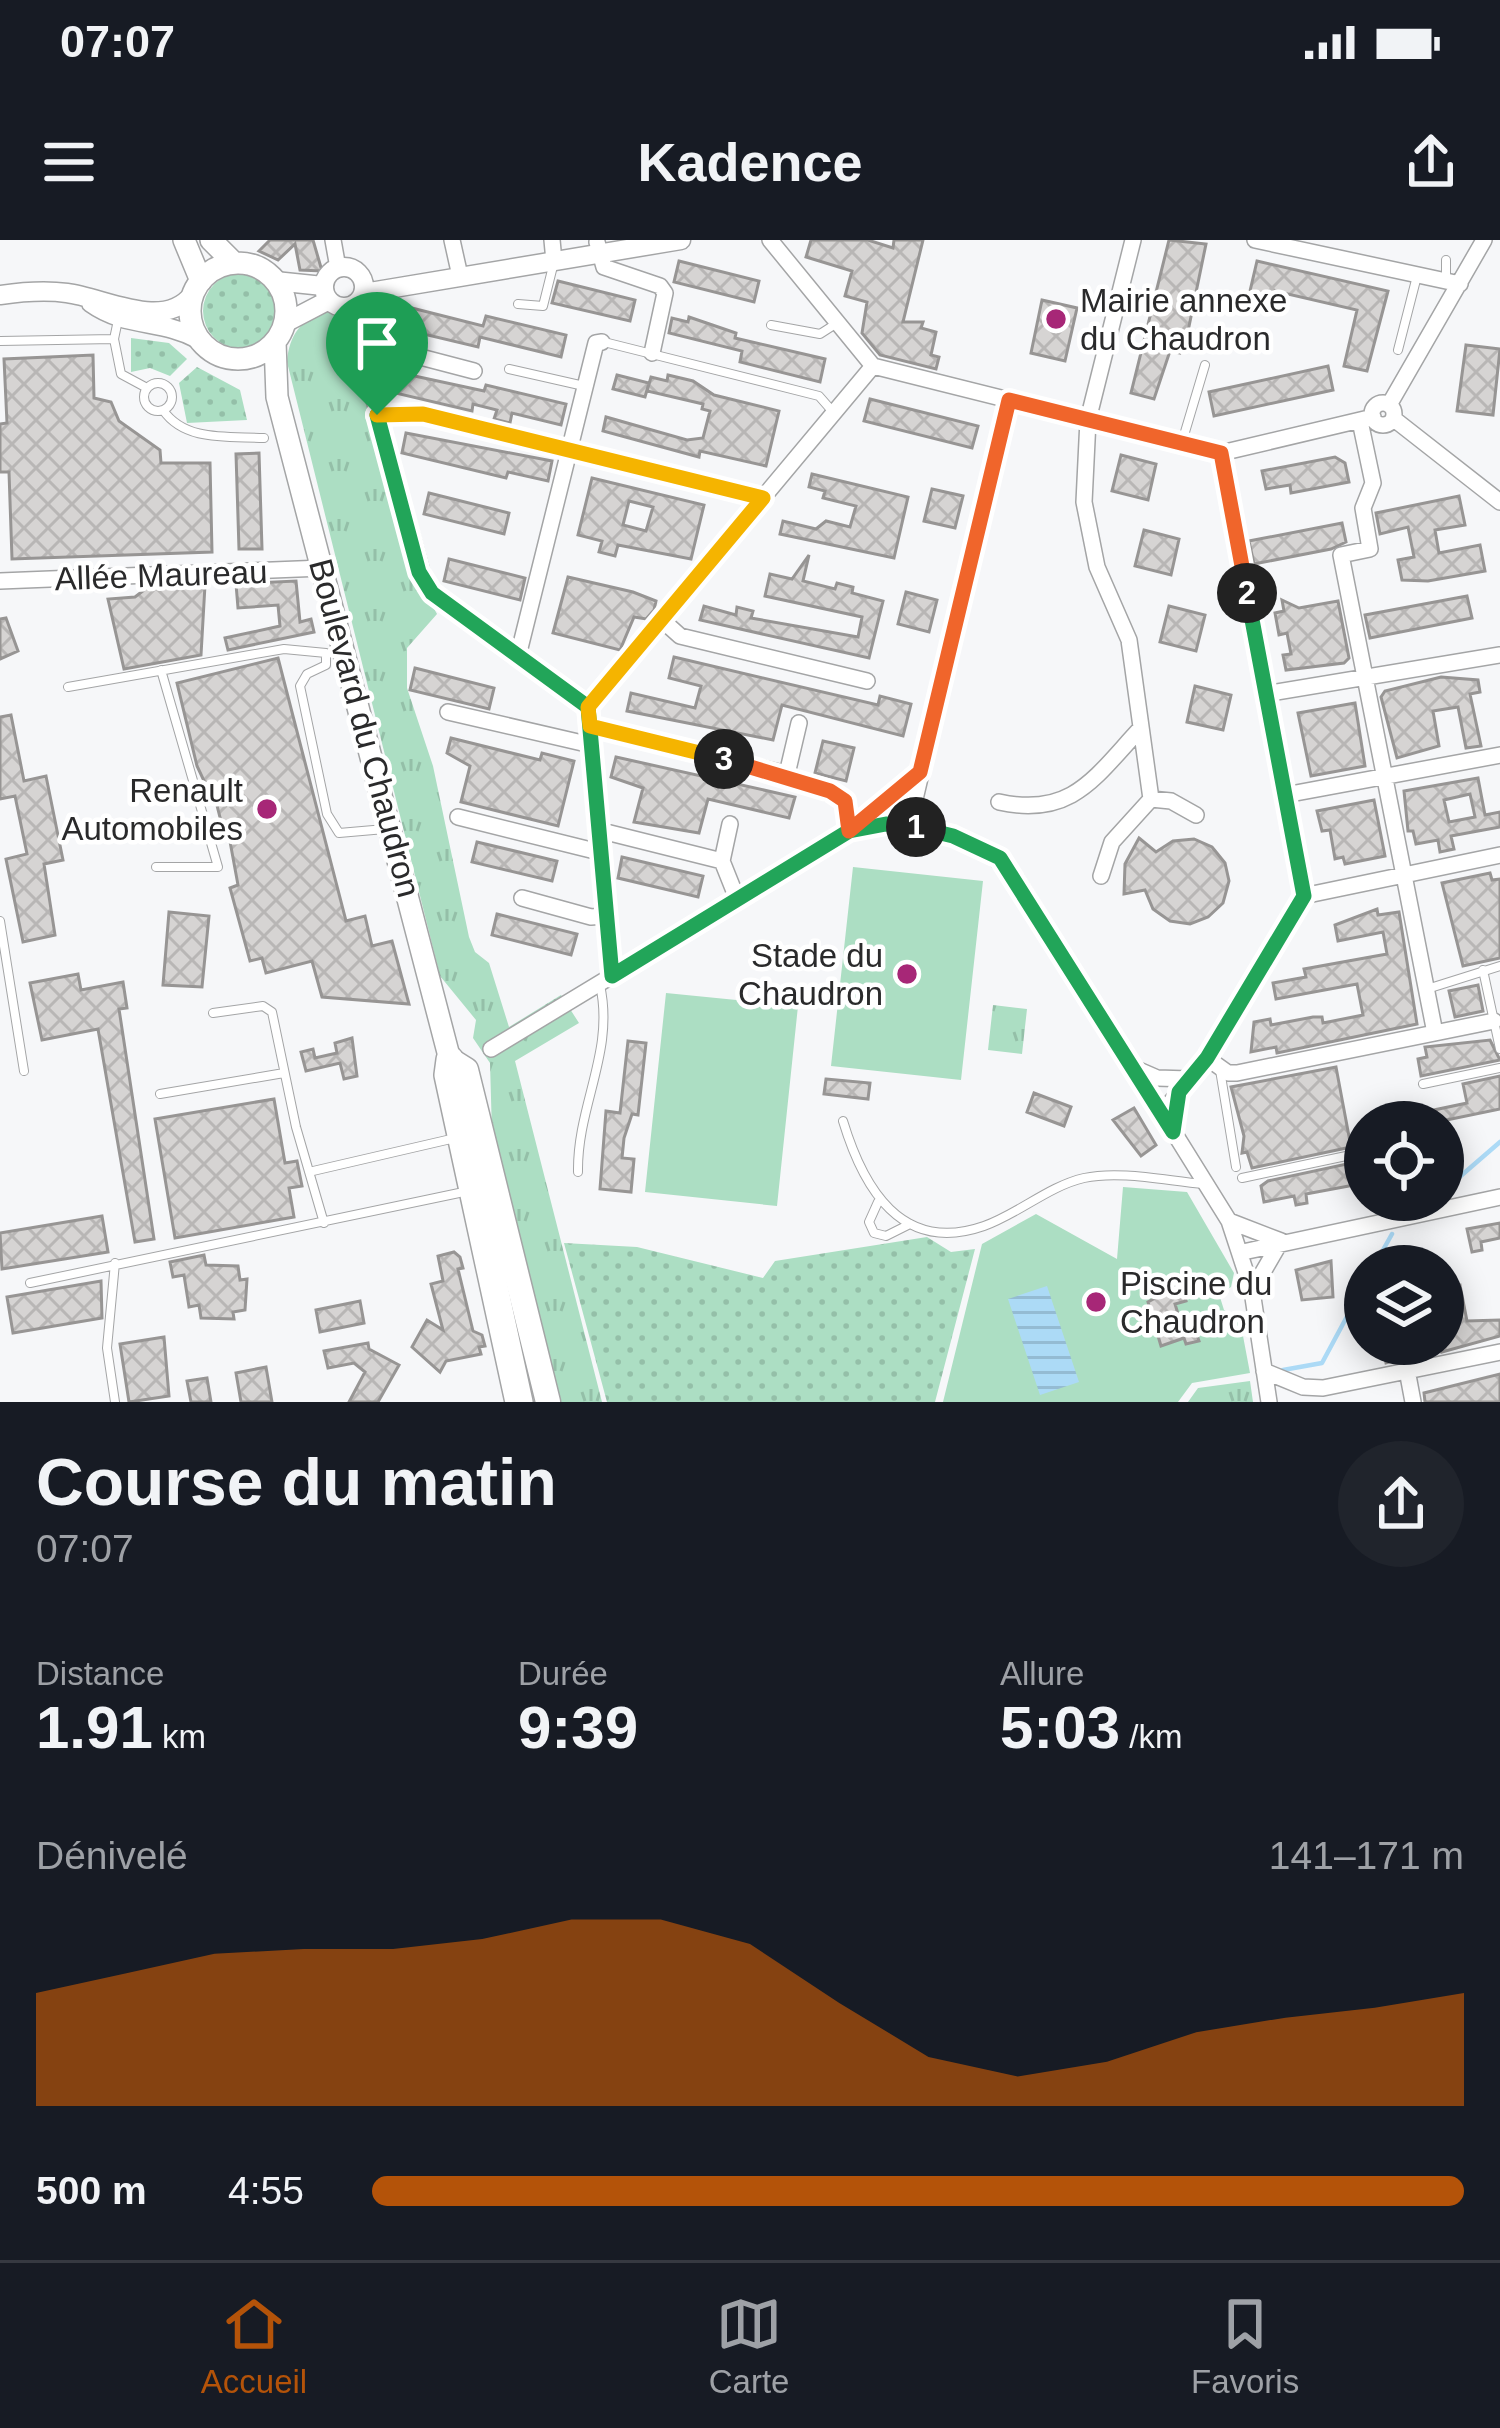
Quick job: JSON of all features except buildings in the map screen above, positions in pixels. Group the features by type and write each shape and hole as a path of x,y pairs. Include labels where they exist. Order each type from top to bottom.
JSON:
{"highway":[{"path":"450,1060 452,1097 519,1402"}],"main road":[{"path":"184,240 196,288 191,326 198,339 222,357 258,355 279,332 286,308 275,281 264,271 234,263 211,240"},
{"path":"196,288 234,263"},
{"name":"Boulevard du Chaudron","path":"279,332 277,397 450,1060"},
{"path":"237,359 277,397"},
{"path":"450,1060 535,1402"},
{"path":"450,1060 466,1070 548,1402"}],"street":[{"path":"333,240 338,268 333,298 365,370 425,583 588,707"},
{"path":"452,240 459,271"},
{"path":"279,332 333,298 364,287 553,250 681,240"},
{"path":"770,240 834,325 873,366 1221,453 1367,419 1384,425 1453,282 1484,240"},
{"path":"1133,240 1088,420 1084,502 1089,534 1129,640 1151,799"},
{"path":"1258,240 1453,282"},
{"path":"601,245 604,268 660,286 665,292 652,353"},
{"path":"338,268 352,268 364,287"},
{"path":"275,281 333,298"},
{"path":"116,330 123,311 176,310 196,288"},
{"path":"0,295 83,296 149,311"},
{"path":"83,296 116,330"},
{"path":"116,330 158,322 198,339"},
{"path":"518,656 596,343 602,342"},
{"path":"365,370 409,354 474,371"},
{"path":"606,980 588,707 873,366"},
{"path":"909,825 1009,400"},
{"path":"1391,412 1500,502"},
{"path":"377,415 423,414 763,498"},
{"path":"1367,419 1373,484 1363,508 1370,549 1341,555 1435,1033"},
{"path":"1162,1113 1184,1086 1214,1063 1304,896 1221,453"},
{"name":"Allée Maureau","path":"0,581 323,568"},
{"path":"661,620 680,636 867,681"},
{"path":"1265,694 1500,655"},
{"path":"448,712 591,745"},
{"path":"787,774 799,723"},
{"path":"590,726 787,774 845,801 853,830"},
{"path":"999,802 1028,808 1053,806 1107,769 1140,729"},
{"path":"1285,795 1500,755"},
{"path":"491,1049 853,830 920,772"},
{"path":"1151,799 1171,801 1196,815"},
{"path":"1101,876 1112,842 1151,799"},
{"path":"458,817 599,852"},
{"path":"730,824 722,861 738,901"},
{"path":"853,830 909,825 953,836 1000,858 1229,1221 1243,1252 1252,1291 1270,1402"},
{"path":"598,830 722,861"},
{"path":"1304,896 1500,855"},
{"path":"522,898 604,916"},
{"path":"1214,1063 1238,1073 1494,1021"},
{"path":"1134,1068 1184,1086"},
{"path":"1173,1132 1184,1086"},
{"path":"1464,1204 1500,1197"},
{"path":"1229,1221 1281,1241"},
{"path":"1243,1252 1383,1221"},
{"path":"1252,1291 1281,1241"},
{"path":"1264,1371 1303,1387 1323,1388 1500,1352"},
{"path":"1407,1370 1413,1402"}],"lane":[{"path":"518,304 543,306 553,250"},
{"path":"1446,260 1453,282"},
{"path":"1398,350 1417,276"},
{"path":"771,325 820,334 834,325"},
{"path":"0,341 116,330 121,374 147,388"},
{"path":"602,342 819,396 834,413"},
{"path":"1182,444 1205,365"},
{"path":"509,370 585,386"},
{"path":"147,388 155,383 168,386 172,400 163,410"},
{"path":"147,388 146,403 198,434 264,437"},
{"path":"68,687 284,649 326,653 326,665 307,674 300,686 327,814 339,833 392,827"},
{"path":"156,867 218,866 161,670"},
{"path":"0,921 24,1071"},
{"path":"1426,989 1500,966"},
{"path":"1483,970 1500,1049"},
{"path":"578,1172 578,1129 598,1076 607,1029 606,980"},
{"path":"213,1013 263,1006 272,1012 324,1223"},
{"path":"1214,1063 1236,1167"},
{"path":"1423,1084 1500,1068"},
{"path":"160,1094 284,1073"},
{"path":"843,1120 863,1181 878,1202 910,1224 962,1231 986,1226 1085,1178 1206,1184"},
{"path":"313,1171 451,1139"},
{"path":"1242,1178 1344,1156"},
{"path":"30,1283 459,1193"},
{"path":"878,1202 869,1222 874,1233 886,1236 910,1224"},
{"path":"115,1263 107,1348 115,1402"}],"green space":[{"path":"241,273 268,284 279,311 268,338 241,349 214,338 203,311 214,284"},
{"path":"326,308 344,314 413,570 437,614 407,648 407,688 433,766 469,937 475,952 489,963 509,1027 561,995 579,1023 515,1061 602,1402 559,1402 492,1133 490,1063 473,1038 476,1020 440,976 287,362 298,329"},
{"path":"131,338 169,343 187,359 170,376 150,368 131,372"},
{"path":"197,367 240,390 247,420 187,423 179,383"},
{"name":"Stade du Chaudron","path":"853,867 983,881 961,1080 831,1066"},
{"path":"666,993 798,1006 777,1206 645,1192"},
{"path":"993,1005 1027,1009 1022,1054 988,1050"},
{"name":"Piscine du Chaudron","path":"1123,1187 1187,1192 1234,1273 1231,1287 1219,1294 1224,1310 1240,1320 1250,1373 1192,1383 1178,1402 943,1402 982,1244 1036,1214 1117,1259"},
{"path":"927,1237 951,1252 975,1249 935,1402 607,1402 564,1243 637,1247 763,1278 775,1261"},
{"path":"1250,1381 1253,1402 1188,1402 1198,1388"}],"water":[{"name":"Piscine du Chaudron","path":"1047,1286 1079,1382 1040,1395 1008,1299"}],"waterway":[{"path":"1464,1173 1500,1142"},
{"path":"1386,1245 1392,1234"},
{"path":"1283,1370 1322,1363 1344,1322"}],"place":[{"name":"Mairie annexe du Chaudron","path":"1056,319"},
{"name":"Renault Automobiles","path":"267,809"},
{"name":"Stade du Chaudron","path":"907,974"},
{"name":"Piscine du Chaudron","path":"1096,1302"}],"route":[{"path":"377,415 405,410 763,498 588,707 590,726 787,774 830,791 845,801 849,831 920,772 1009,400 1221,453 1304,896 1207,1058 1179,1092 1173,1132 1017,880 1000,858 953,836 909,825 856,828 612,976 588,707 432,593 419,572 377,415"}]}
